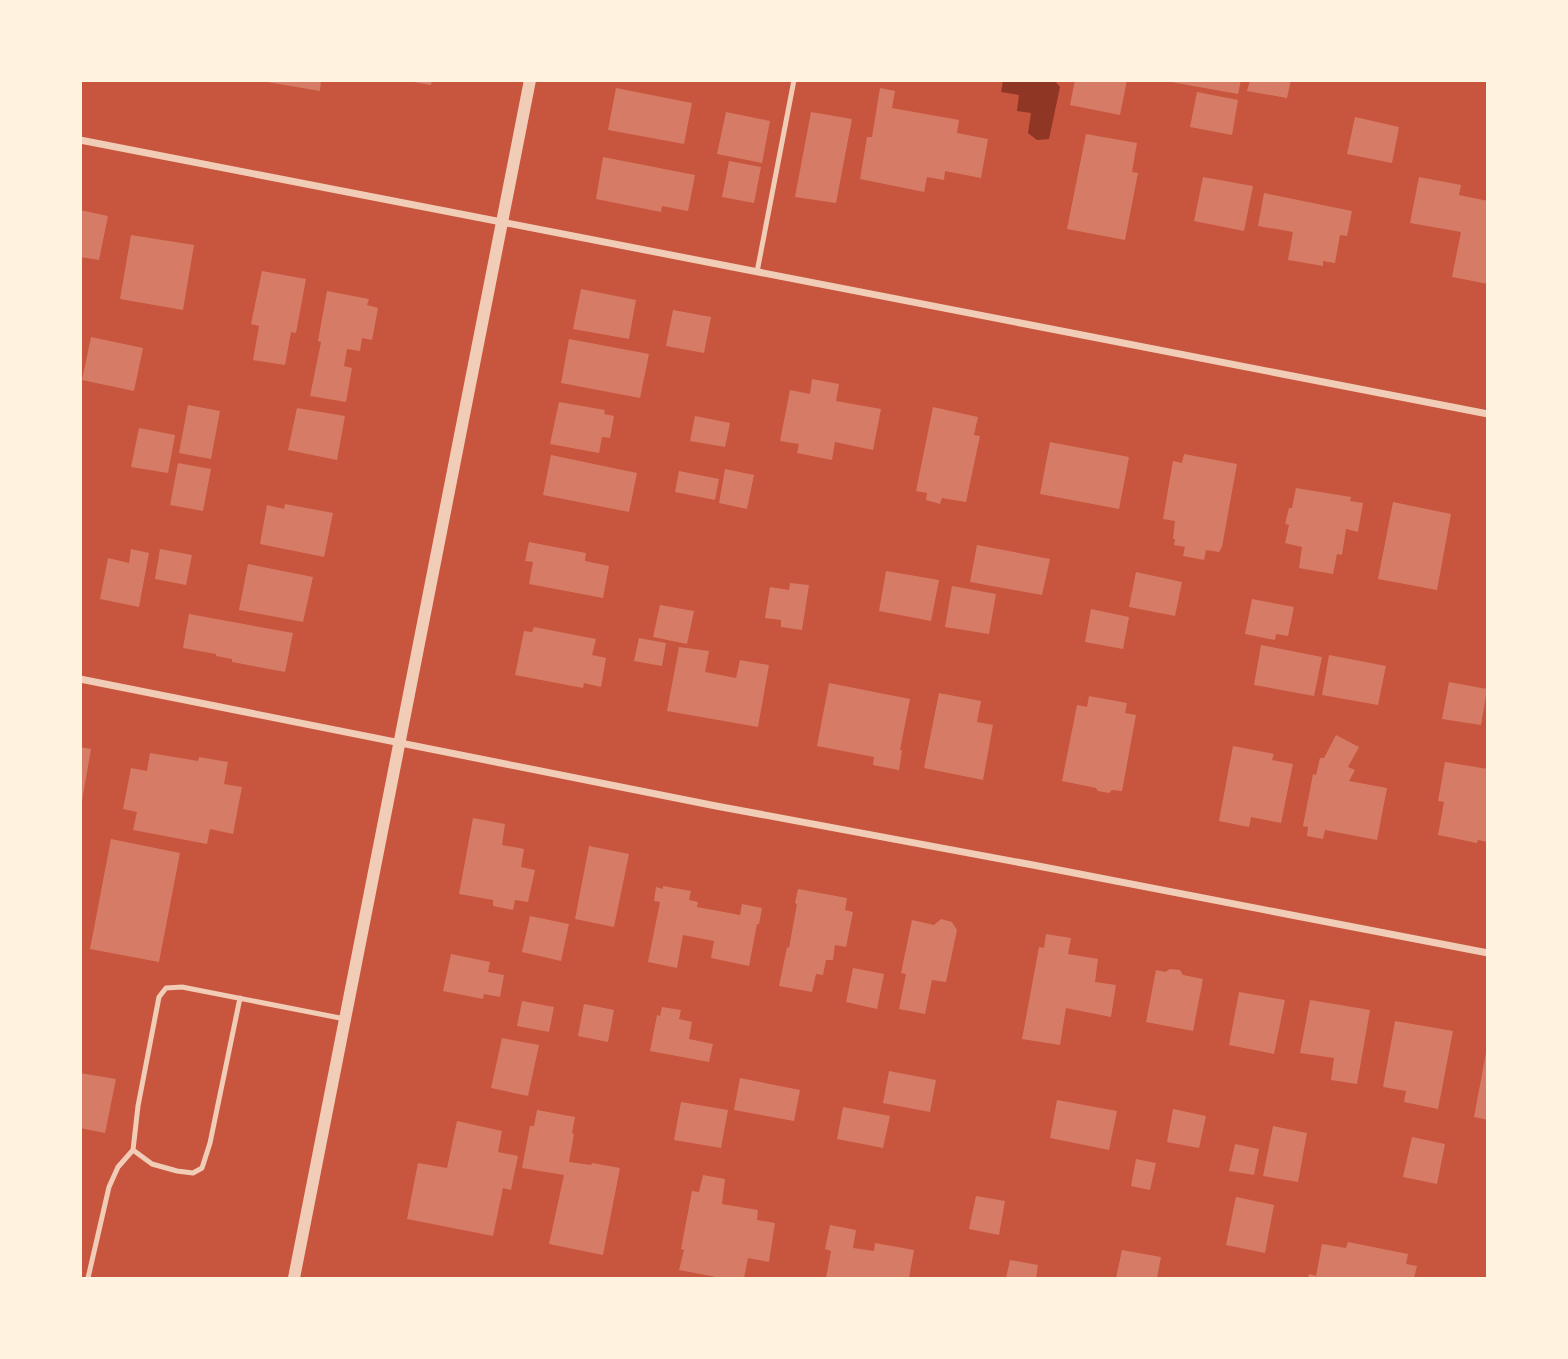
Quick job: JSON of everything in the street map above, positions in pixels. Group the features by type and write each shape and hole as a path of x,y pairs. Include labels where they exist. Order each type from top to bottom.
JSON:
{"street":[{"path":"294,1279 530,80"},
{"path":"80,140 1488,414"},
{"path":"80,679 664,796 1488,953"}],"lane":[{"path":"757,272 794,80"},
{"path":"88,1279 109,1187 118,1167 133,1150 138,1106 159,997 166,988 181,987 345,1019"},
{"path":"133,1150 152,1164 177,1171 193,1173 202,1168 210,1143 240,998"}],"shaded area":[{"path":"1003,81 1055,81 1060,87 1049,139 1037,140 1028,133 1031,113 1017,111 1019,95 1001,92"}],"building":[{"path":"321,80 320,91 267,82"},
{"path":"414,80 432,80 431,85"},
{"path":"1075,80 1127,80 1120,115 1070,105"},
{"path":"1171,80 1241,80 1238,94"},
{"path":"1250,80 1291,80 1287,98 1247,91"},
{"path":"616,88 692,103 684,144 608,130"},
{"path":"880,88 895,91 892,108 959,120 957,133 988,139 981,178 945,171 944,180 927,177 924,192 860,179 867,137 872,137"},
{"path":"1197,92 1238,100 1232,135 1190,127"},
{"path":"726,112 770,121 762,163 717,154"},
{"path":"811,112 852,119 836,203 795,197"},
{"path":"1355,117 1399,127 1392,163 1347,154"},
{"path":"1086,134 1137,143 1132,172 1138,173 1125,240 1067,229"},
{"path":"603,157 695,175 688,211 662,206 661,212 596,199"},
{"path":"729,161 761,167 754,203 722,197"},
{"path":"1203,177 1253,186 1244,231 1194,221"},
{"path":"1419,177 1461,185 1459,195 1488,201 1488,284 1452,277 1461,232 1410,223"},
{"path":"1264,193 1352,211 1347,236 1340,235 1335,263 1323,261 1323,266 1288,260 1293,232 1258,226"},
{"path":"80,210 108,216 99,260 80,257"},
{"path":"131,235 194,245 183,310 120,299"},
{"path":"262,271 306,279 296,333 291,332 285,365 253,360 259,326 251,324"},
{"path":"581,289 636,300 629,339 573,329"},
{"path":"327,291 369,299 367,305 378,308 372,340 362,338 360,351 347,349 344,366 352,368 346,402 310,396 321,342 318,341"},
{"path":"673,310 711,317 704,353 666,346"},
{"path":"91,337 143,348 134,391 82,380"},
{"path":"569,339 649,354 640,398 561,383"},
{"path":"812,379 839,384 836,401 881,409 873,450 835,442 832,460 797,453 799,444 780,441 790,390 810,394"},
{"path":"559,402 605,410 604,414 614,416 610,438 602,437 599,453 550,444"},
{"path":"188,405 220,411 211,459 179,453"},
{"path":"933,407 978,417 974,435 980,436 966,502 942,498 940,504 926,500 927,493 916,491"},
{"path":"297,408 345,416 337,460 288,450"},
{"path":"695,416 730,423 725,447 690,441"},
{"path":"139,428 175,435 168,473 131,467"},
{"path":"1050,442 1129,457 1119,509 1040,494"},
{"path":"1184,454 1237,464 1222,547 1219,552 1206,550 1204,560 1183,556 1185,547 1174,545 1175,521 1163,519 1173,461 1182,463"},
{"path":"551,455 637,473 629,512 543,495"},
{"path":"178,463 211,469 203,511 170,505"},
{"path":"725,469 754,475 747,509 719,503"},
{"path":"679,471 719,479 715,500 675,492"},
{"path":"1296,488 1351,497 1350,501 1363,503 1358,532 1346,529 1342,555 1337,554 1333,574 1299,568 1302,547 1285,543 1289,525 1285,524"},
{"path":"1393,502 1451,514 1437,590 1378,579"},
{"path":"285,504 333,513 324,557 260,544 267,505 284,509"},
{"path":"529,542 586,553 585,561 609,566 603,598 529,584 533,562 525,561"},
{"path":"977,545 1050,559 1042,595 970,582"},
{"path":"131,549 149,553 139,607 100,599 108,558 129,563"},
{"path":"160,549 192,555 186,585 155,579"},
{"path":"248,564 313,577 303,622 239,610"},
{"path":"886,571 939,580 931,621 879,611"},
{"path":"1136,572 1182,582 1175,616 1129,607"},
{"path":"790,583 809,585 802,630 781,627 781,620 765,618 770,587 789,590"},
{"path":"952,586 996,594 989,634 945,627"},
{"path":"1252,599 1294,607 1288,636 1276,634 1275,640 1245,634"},
{"path":"660,605 694,611 687,644 653,637"},
{"path":"1091,609 1129,617 1123,649 1085,642"},
{"path":"189,614 293,633 285,672 232,662 232,659 216,654 183,648"},
{"path":"534,627 596,639 592,655 606,658 601,687 584,683 583,688 515,675 524,631 532,632"},
{"path":"639,638 666,643 662,666 634,661"},
{"path":"1261,645 1322,657 1314,696 1254,685"},
{"path":"679,647 709,651 705,672 736,678 740,660 769,665 758,727 667,711"},
{"path":"1329,655 1386,666 1378,705 1322,695"},
{"path":"1449,682 1487,689 1481,725 1442,719"},
{"path":"829,683 910,699 899,770 873,765 874,757 817,746"},
{"path":"939,693 981,701 977,722 993,725 983,780 924,768"},
{"path":"1089,696 1127,703 1125,713 1136,715 1122,791 1112,790 1109,793 1062,781 1077,705 1087,707"},
{"path":"1336,735 1359,747 1348,767 1355,770 1349,781 1387,788 1377,840 1325,830 1323,839 1307,836 1308,827 1303,826 1313,774 1316,775 1320,758 1324,758"},
{"path":"1233,746 1274,754 1272,760 1293,764 1281,823 1251,817 1249,827 1219,821"},
{"path":"80,747 91,749 82,801 80,801"},
{"path":"150,753 198,761 199,757 228,762 224,784 242,787 233,834 210,829 207,844 133,830 137,812 123,809 131,768 147,771"},
{"path":"1445,762 1488,769 1488,842 1478,840 1477,843 1438,835 1444,802 1438,801"},
{"path":"473,818 505,824 502,845 524,849 521,867 535,870 528,902 515,900 513,910 493,906 493,900 459,894"},
{"path":"111,839 180,853 159,962 90,949"},
{"path":"589,846 629,854 614,927 575,919"},
{"path":"663,886 691,891 689,900 698,902 697,907 740,915 742,904 762,908 749,966 711,958 714,941 683,935 677,968 648,962 660,902 654,901 656,887 663,889"},
{"path":"798,889 847,898 845,910 853,912 846,947 835,945 833,960 826,960 823,975 816,974 812,992 779,986 787,947 789,948"},
{"path":"530,916 569,924 561,961 522,952"},
{"path":"941,919 952,922 957,930 946,982 932,980 925,1014 899,1009 906,974 901,973 912,920 934,925"},
{"path":"1046,934 1071,938 1068,954 1098,959 1095,982 1116,985 1111,1017 1066,1008 1060,1045 1022,1039 1039,947 1044,948"},
{"path":"451,954 490,962 488,972 504,975 500,997 484,994 483,999 443,991"},
{"path":"853,968 884,974 877,1009 846,1002"},
{"path":"1170,969 1203,979 1193,1031 1146,1022 1156,970 1165,972"},
{"path":"1239,992 1285,1000 1274,1054 1229,1045"},
{"path":"1310,1000 1370,1010 1357,1084 1331,1080 1334,1058 1300,1053"},
{"path":"522,1001 554,1007 549,1032 517,1026"},
{"path":"584,1004 614,1010 608,1042 578,1036"},
{"path":"662,1007 681,1010 679,1019 692,1022 689,1039 713,1044 709,1062 650,1051 657,1015 660,1016"},
{"path":"1395,1021 1453,1031 1438,1109 1404,1102 1406,1091 1383,1087"},
{"path":"502,1038 539,1045 528,1096 491,1088"},
{"path":"1488,1053 1488,1120 1474,1117"},
{"path":"889,1071 936,1080 930,1112 883,1103"},
{"path":"80,1073 116,1079 105,1133 80,1128"},
{"path":"740,1078 800,1090 794,1121 734,1110"},
{"path":"1057,1100 1117,1111 1109,1150 1050,1138"},
{"path":"681,1102 728,1110 721,1148 674,1140"},
{"path":"843,1107 890,1116 883,1148 837,1139"},
{"path":"1173,1109 1206,1116 1199,1148 1167,1142"},
{"path":"537,1110 575,1117 569,1162 620,1168 603,1255 549,1244 564,1175 522,1168 530,1126 534,1126"},
{"path":"457,1121 502,1131 498,1152 518,1156 511,1190 503,1188 493,1236 407,1219 418,1163 447,1168"},
{"path":"1273,1126 1307,1133 1298,1182 1263,1176"},
{"path":"1412,1137 1445,1144 1437,1184 1403,1177"},
{"path":"1235,1144 1259,1149 1254,1175 1229,1171"},
{"path":"1136,1159 1156,1163 1150,1190 1131,1186"},
{"path":"703,1175 725,1179 722,1204 758,1210 757,1220 775,1223 769,1262 748,1258 744,1278 721,1278 679,1270 692,1191 699,1192"},
{"path":"976,1196 1005,1201 999,1235 969,1229"},
{"path":"1236,1197 1274,1205 1265,1253 1226,1245"},
{"path":"830,1225 856,1230 853,1248 874,1251 875,1243 914,1250 909,1278 826,1278 831,1251 825,1249"},
{"path":"1348,1242 1408,1254 1406,1264 1417,1266 1414,1278 1308,1278 1309,1274 1316,1276 1322,1244 1346,1248"},
{"path":"1122,1250 1161,1257 1157,1278 1116,1278"},
{"path":"1010,1260 1038,1265 1036,1278 1006,1278"}]}
